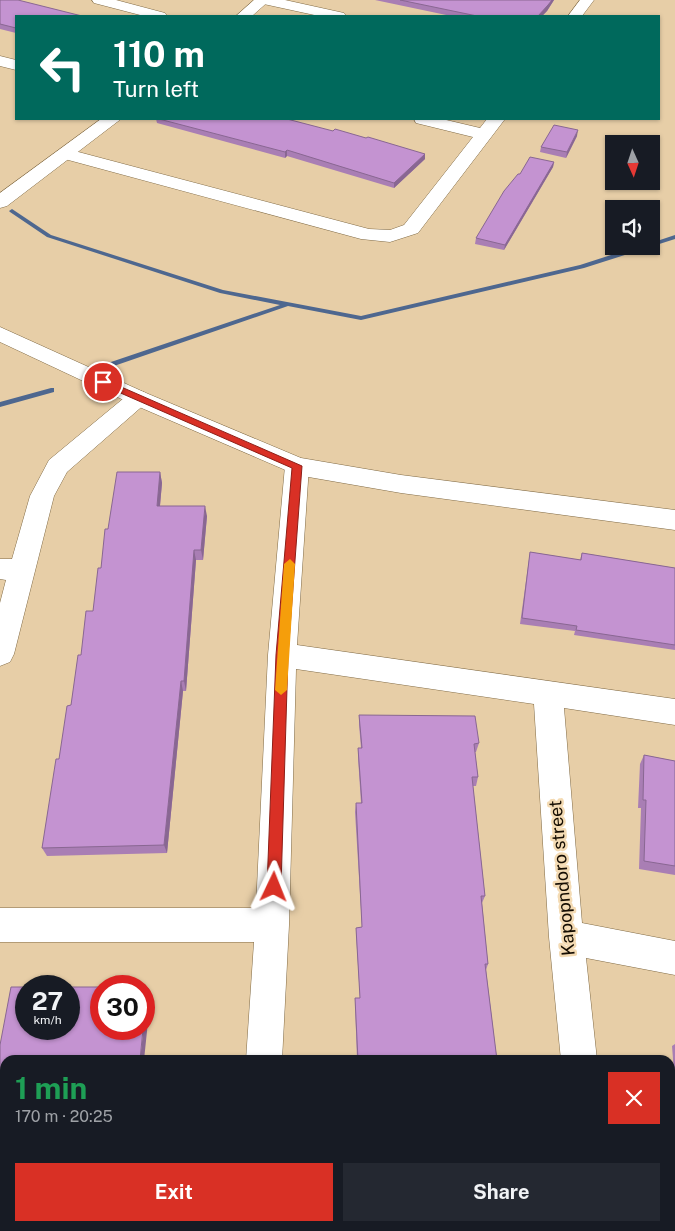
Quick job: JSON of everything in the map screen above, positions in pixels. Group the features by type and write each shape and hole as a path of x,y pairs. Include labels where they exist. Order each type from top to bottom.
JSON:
{"street":[{"path":"99,0 156,15"},
{"path":"244,15 264,0 334,15"},
{"path":"576,15 587,0"},
{"path":"0,61 15,65"},
{"path":"0,202 111,120"},
{"path":"426,120 484,134"},
{"path":"67,154 368,235 384,237 400,235 411,229 495,120"},
{"path":"0,334 138,398 297,466 401,484 675,520"},
{"path":"0,654 12,570 42,496 58,466 138,398"},
{"path":"264,1055 272,925 282,655 297,466"},
{"path":"282,655 675,712"},
{"name":"Kapopndoro street","path":"548,695 566,937 578,1055"},
{"path":"0,925 272,925"},
{"path":"566,937 675,958"}],"building":[{"path":"0,0 18,0 78,15 15,15 15,28 0,24"},
{"path":"400,0 552,0 539,15 472,15"},
{"path":"163,120 291,120 333,131 335,129 368,137 425,154 394,183 287,150 285,152"},
{"path":"554,125 578,130 567,152 541,147"},
{"path":"530,157 554,162 505,245 476,238 504,191 520,174"},
{"path":"117,472 160,472 157,506 205,506 201,550 194,550 184,681 181,681 164,845 42,848 56,759 59,759 67,706 71,705 78,655 81,655 86,611 93,611 98,568 101,568 105,529 108,529"},
{"path":"530,552 581,560 582,553 675,568 675,645 576,630 577,626 522,618"},
{"path":"359,715 475,716 479,743 474,744 478,777 472,777 485,896 481,896 488,964 485,964 496,1055 358,1055 355,998 360,998 356,928 362,927 356,803 362,803 358,748 362,748"},
{"path":"644,755 675,761 675,866 644,861 646,800 643,800"},
{"path":"11,987 15,987 15,1040 80,1040 80,987 90,987 90,1040 142,1040 140,1055 0,1055 0,1045"}],"waterway":[{"path":"12,211 49,236 222,292 288,304"},
{"path":"660,242 675,237"},
{"path":"288,304 361,318 582,267 619,255"},
{"path":"111,365 288,304"},
{"path":"0,405 51,390"}],"slow traffic":[{"path":"281,690 290,564"}],"route":[{"path":"103,382 297,466 282,655 274,887"}]}
